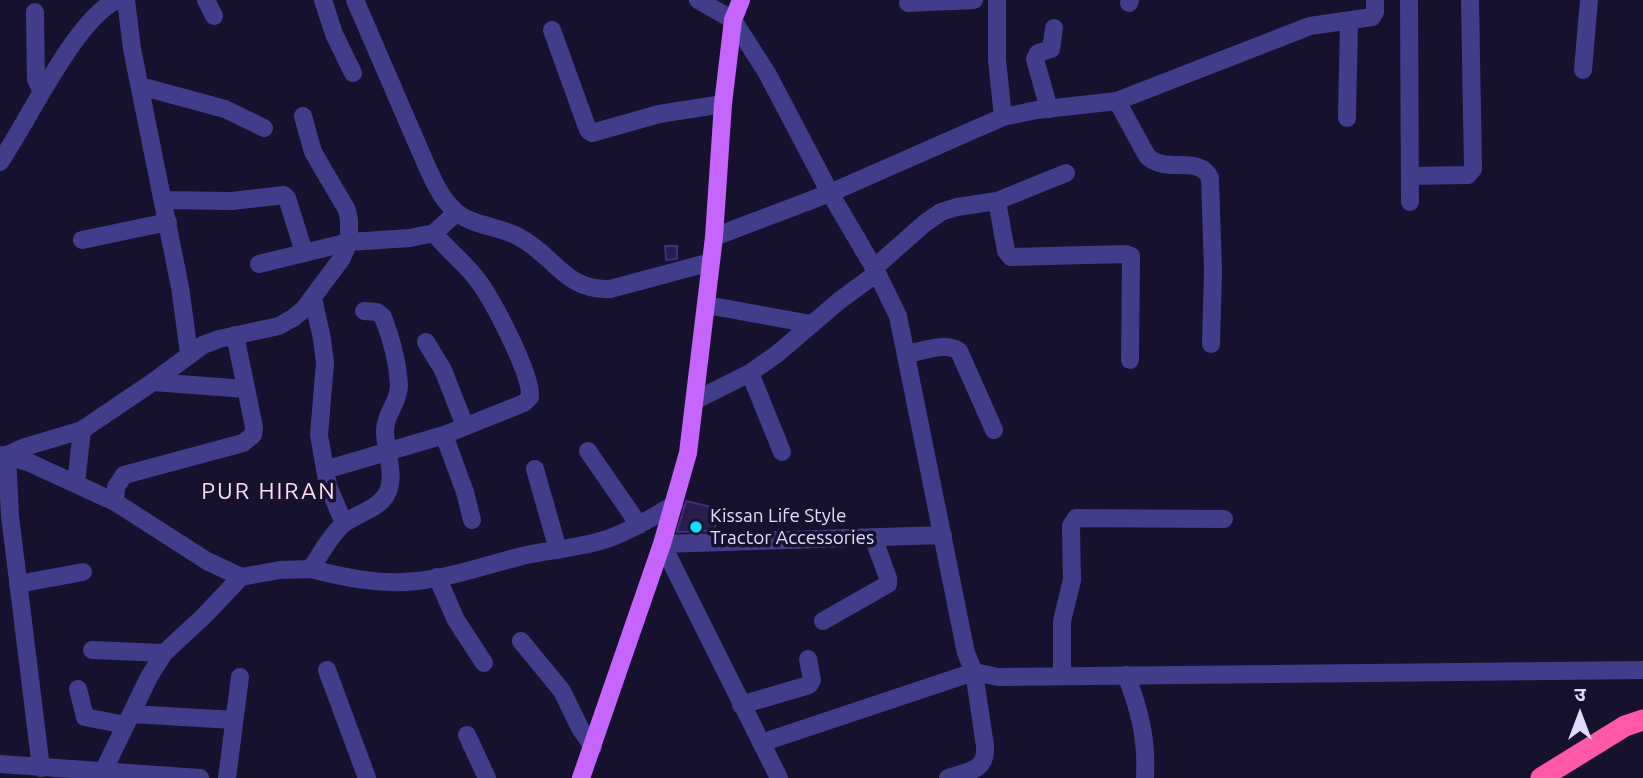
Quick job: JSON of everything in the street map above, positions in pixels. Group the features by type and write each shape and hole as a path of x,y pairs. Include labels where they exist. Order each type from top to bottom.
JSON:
{"highway":[{"path":"1541,778 1625,726 1643,720"}],"main road":[{"path":"581,778 662,544 688,453 714,237 723,104 733,20 741,0"}],"street":[{"path":"0,162 94,6 117,0"},
{"path":"126,0 140,86 168,222 189,353"},
{"path":"323,0 334,34 352,73"},
{"path":"355,0 440,194 456,213 519,236 578,285 593,290 610,289 711,262"},
{"path":"698,0 733,20 767,73 898,316 908,354 966,653 974,673 986,758 981,766 948,778"},
{"path":"908,3 974,0"},
{"path":"997,0 997,61 1003,117"},
{"path":"714,237 830,192 1003,117 1117,100 1310,26 1372,17 1375,0"},
{"path":"1409,0 1410,202"},
{"path":"1410,176 1468,174 1473,169 1470,0"},
{"path":"1583,70 1589,0"},
{"path":"35,12 36,79 42,92"},
{"path":"1347,118 1349,22"},
{"path":"1049,109 1035,59 1038,53 1051,49 1054,28"},
{"path":"552,30 588,131 592,133 659,114 723,104"},
{"path":"140,86 225,109 264,128"},
{"path":"1117,100 1147,156 1154,163 1163,166 1200,166 1207,171 1210,178 1213,271 1211,344"},
{"path":"4,455 82,430 203,345 279,326 293,318 313,298 342,258 349,242 347,210 313,152 303,116"},
{"path":"696,400 750,373 777,354 875,271 925,223 941,212 997,201 1066,173"},
{"path":"164,200 232,201 284,195 304,252"},
{"path":"997,201 1006,251 1011,257 1131,256 1130,360"},
{"path":"259,264 349,242 410,238 434,233 456,213"},
{"path":"82,240 168,222"},
{"path":"325,470 444,435 524,402 530,397 531,389 514,348 478,280 434,233"},
{"path":"313,298 324,362 319,435 328,486 344,523"},
{"path":"707,305 811,324"},
{"path":"311,569 329,539 344,523 382,501 391,482 386,452 386,422 399,388 383,317 377,312 364,311"},
{"path":"116,502 116,487 124,475 249,440 254,427 235,335"},
{"path":"426,342 443,370 466,426"},
{"path":"908,354 945,347 953,347 959,351 994,430"},
{"path":"750,373 782,452"},
{"path":"153,382 246,389"},
{"path":"76,484 82,430"},
{"path":"444,435 465,492 472,520"},
{"path":"588,451 639,524"},
{"path":"4,455 116,502 206,561 241,577 280,570 311,569 379,582 417,581 607,539 674,505"},
{"path":"4,455 41,768"},
{"path":"535,469 558,550"},
{"path":"1062,676 1062,621 1072,580 1072,521 1076,518 1094,517 1224,519"},
{"path":"779,778 662,544 943,535"},
{"path":"823,621 888,584 873,537"},
{"path":"18,584 83,572"},
{"path":"102,775 149,677 164,653 204,617 241,577"},
{"path":"437,577 456,620 484,663"},
{"path":"521,641 562,691 580,728 593,747"},
{"path":"92,650 164,653"},
{"path":"741,705 809,685 812,680 808,659"},
{"path":"327,670 367,778"},
{"path":"761,743 974,673 998,677 1643,670"},
{"path":"1126,675 1143,722 1145,778"},
{"path":"227,778 240,677"},
{"path":"78,689 85,717 234,720"},
{"path":"467,735 487,778"},
{"path":"0,764 102,775 200,778"}],"building":[{"path":"665,246 677,246 677,259 666,260"},
{"name":"Kissan Life Style Tractor Accessories","path":"686,501 715,508 715,531 677,532"}],"place":[{"name":"Kissan Life Style Tractor Accessories","path":"696,527"}],"district":[{"name":"PUR HIRAN","path":"269,491"}]}
